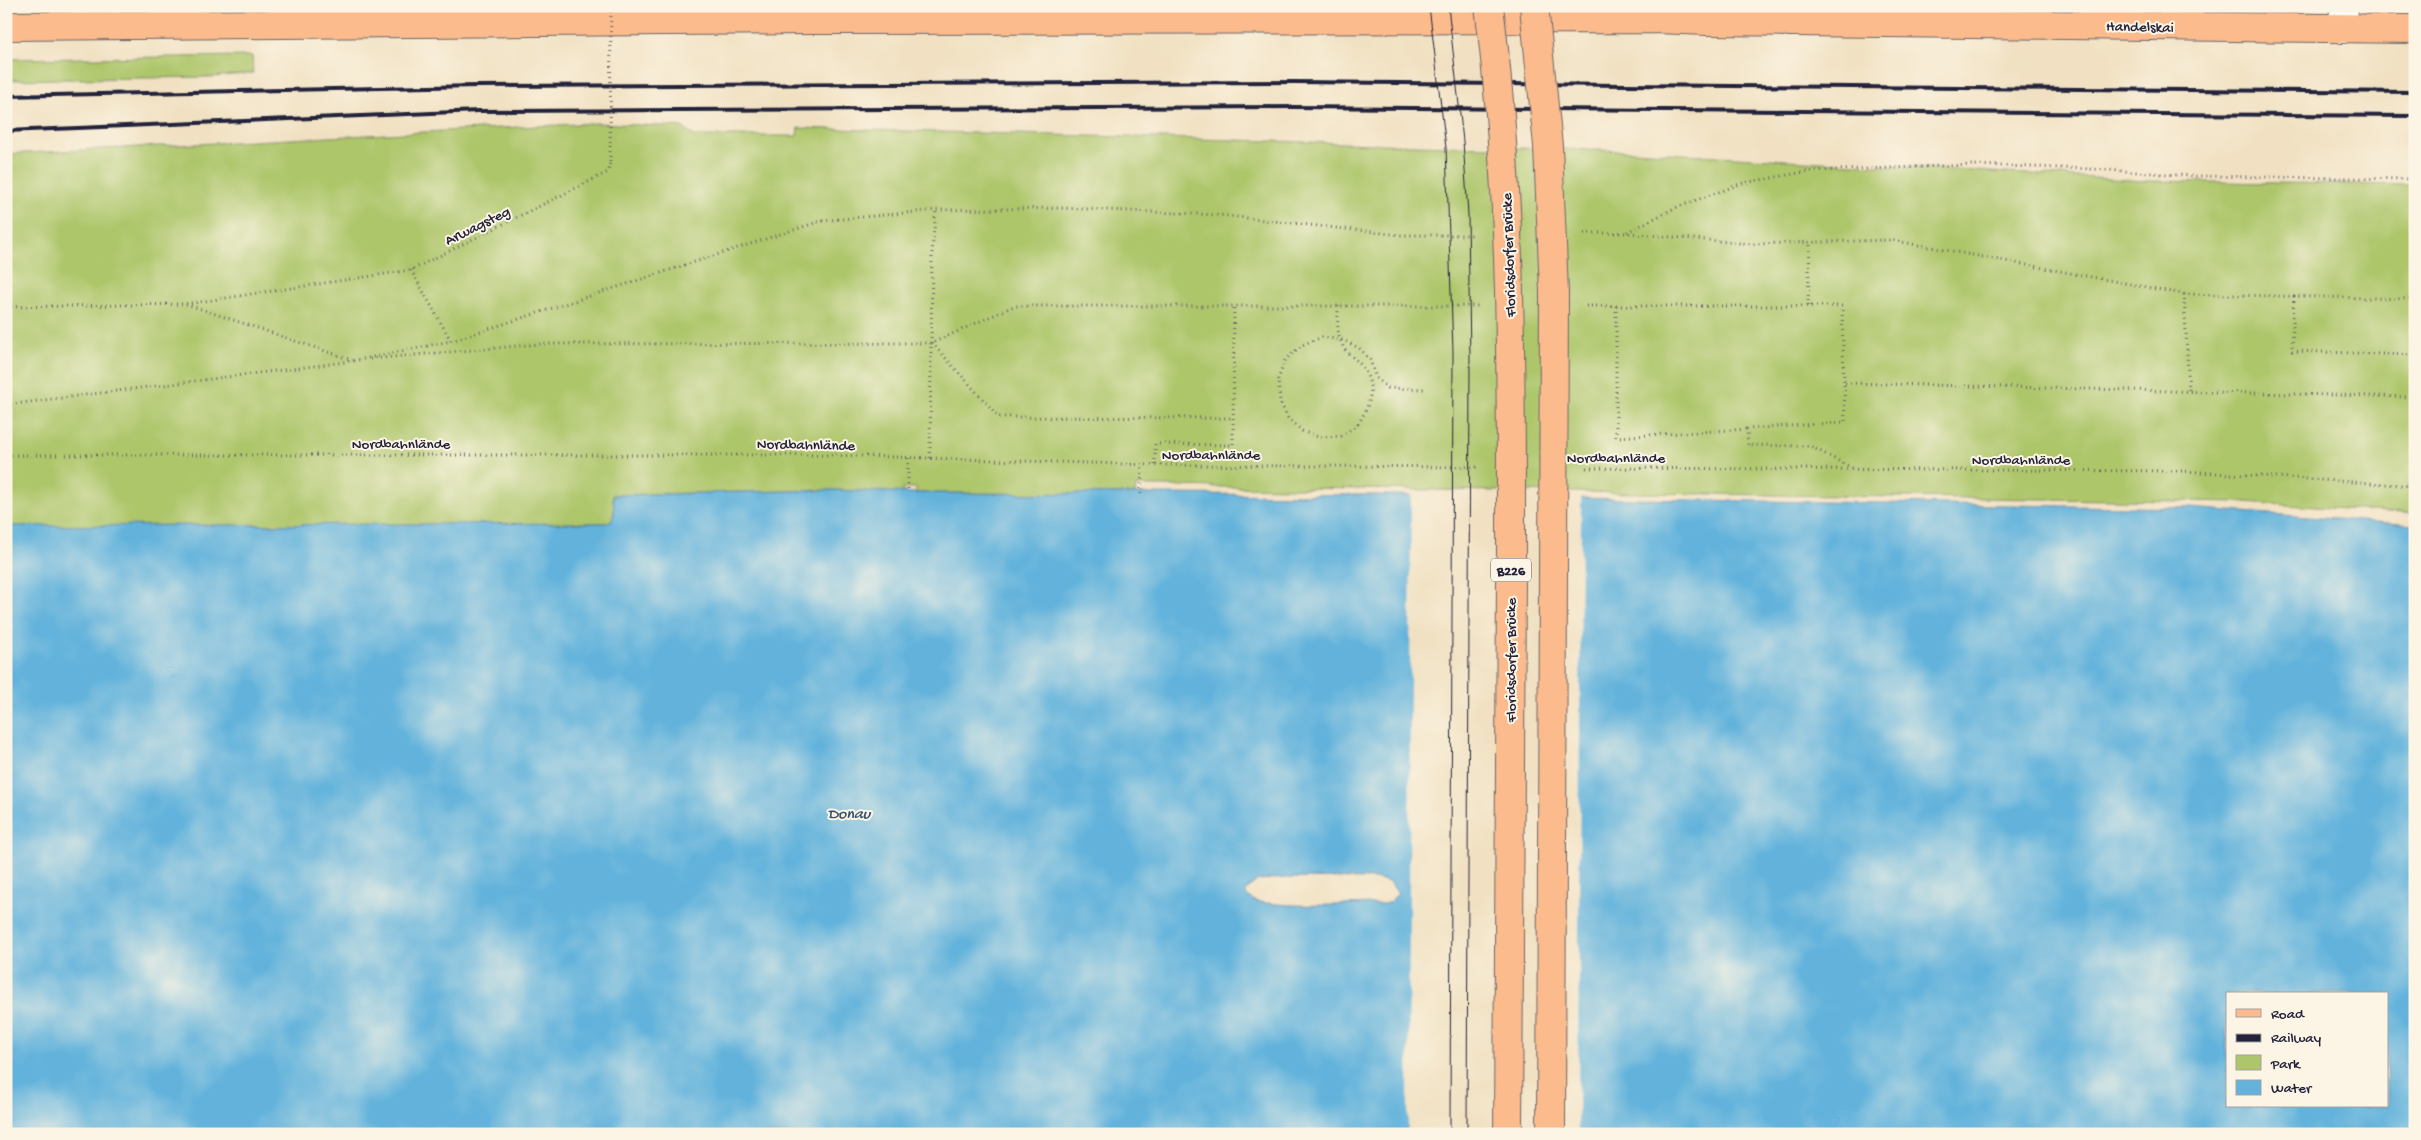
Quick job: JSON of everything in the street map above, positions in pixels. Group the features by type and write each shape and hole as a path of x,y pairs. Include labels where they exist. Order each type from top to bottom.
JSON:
{"main road":[{"name":"Floridsdorfer Brücke","path":"1488,6 1503,143 1511,301 1508,1134"},
{"path":"1534,6 1548,146 1554,293 1552,1134"},
{"name":"Handelskai","path":"6,26 882,13 1654,12 2343,17 2415,29"}],"path":[{"name":"Arwagsteg","path":"186,304 411,270 608,172 610,162 611,6"},
{"path":"1627,233 1675,208 1743,183 1810,171 1972,165 2194,176 2415,180"},
{"path":"6,307 186,304 353,361 451,341 822,221 936,210 1072,208 1219,215 1400,236 1479,234"},
{"path":"930,458 932,251 936,210"},
{"path":"1577,233 1627,233 1751,244 1892,240 2184,294 2415,299"},
{"path":"1808,306 1810,242"},
{"path":"411,270 451,341"},
{"path":"2184,294 2189,391"},
{"path":"2294,296 2292,351 2415,355"},
{"path":"6,405 353,361 540,344 932,343 1014,306 1487,306"},
{"path":"1156,465 1155,444 1233,444 1234,306"},
{"path":"1338,306 1337,330 1342,344 1348,355 1360,364 1370,382 1371,400 1358,424 1341,436 1318,437 1302,431 1288,418 1280,402 1278,380 1285,360 1302,345 1322,337 1344,340 1358,348 1370,360 1376,378 1388,388 1426,389"},
{"path":"1576,306 1616,306 1808,306 1842,306 1846,422 1616,437 1616,306"},
{"path":"932,343 999,417 1233,418"},
{"path":"1845,382 2415,397"},
{"path":"1747,429 1748,446 1810,446 1855,469"},
{"name":"Nordbahnlände","path":"6,455 828,455 1142,465 1485,467"},
{"path":"908,458 908,493"},
{"path":"1141,494 1142,465"},
{"name":"Nordbahnlände","path":"1585,468 2184,471 2415,486"}],"green space":[{"path":"252,56 253,73 213,77 6,80 6,59"},
{"path":"596,123 682,127 694,136 797,136 798,128 1632,151 2146,181 2415,185 2415,514 2245,502 1136,486 1135,494 916,493 916,488 903,488 903,493 834,490 613,495 614,514 611,521 606,523 6,527 6,154"}],"water":[{"name":"Donau","path":"834,490 916,493 1385,495 2190,508 2415,525 2415,1134 6,1134 6,526 606,523 611,521 614,514 613,495","holes":["1286,878 1379,879 1389,882 1398,893 1390,902 1384,904 1274,904 1253,900 1245,891 1258,880"]}],"pier":[{"path":"1411,493 1581,496 1578,1134 1408,1134"}],"tram line":[{"path":"1429,6 1446,148 1453,351 1450,1134"},
{"path":"1448,6 1463,141 1468,214 1470,362 1467,1134"}],"railway":[{"path":"6,96 477,86 1293,82 2415,92"},
{"path":"6,131 479,111 1292,107 2415,116"}]}
